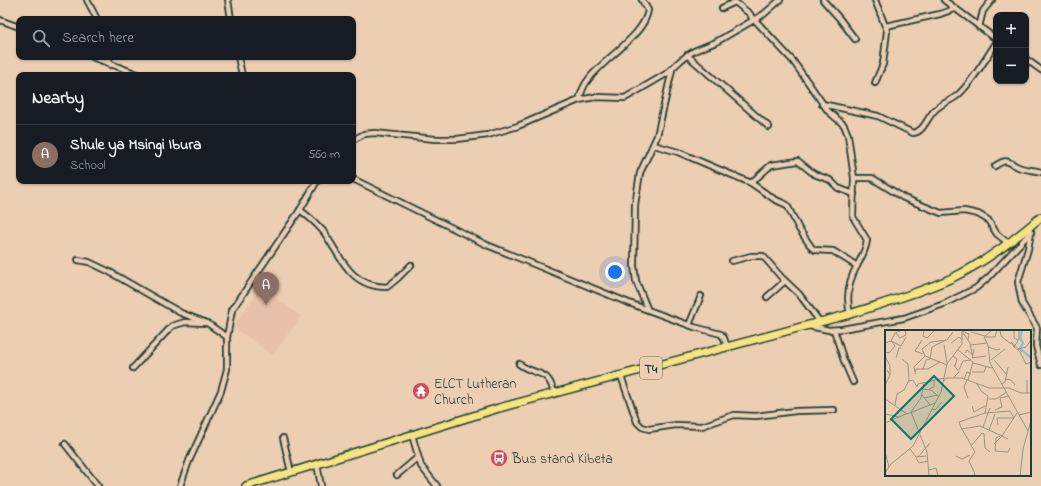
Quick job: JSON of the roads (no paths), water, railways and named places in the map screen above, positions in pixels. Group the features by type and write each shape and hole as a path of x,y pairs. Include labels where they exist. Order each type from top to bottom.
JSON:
{"highway":[{"name":"T4","path":"246,486 499,408 850,314 951,278 972,267 1032,228 1041,217"}],"street":[{"path":"87,0 95,16"},
{"path":"228,0 231,16"},
{"path":"579,100 588,79 627,42 646,20 648,10 642,0"},
{"path":"356,138 364,134 374,133 434,139 457,139 488,135 518,126 562,105 579,100 596,97 625,98 646,87 687,55 716,42 754,20 768,11 780,0"},
{"path":"823,0 839,18 854,39"},
{"path":"875,0 886,26 883,64 875,83"},
{"path":"944,0 993,37"},
{"path":"979,27 983,11 992,0"},
{"path":"722,8 735,2 750,14 792,61 822,104 844,125 848,135 854,178 853,217 867,240 866,248 856,266 847,299 850,314"},
{"path":"886,26 931,17 954,9"},
{"path":"0,20 16,26"},
{"path":"822,104 878,116 913,133 917,132 921,130 936,108 953,99 963,90 993,47"},
{"path":"687,55 768,127"},
{"path":"99,60 131,72"},
{"path":"109,60 111,65"},
{"path":"239,60 241,72"},
{"path":"1029,61 1041,70"},
{"path":"647,308 635,275 633,252 634,228 640,173 654,145 668,93 672,68"},
{"path":"654,145 678,152 751,183 774,199 787,205 799,230 812,248 815,250 833,251 856,266"},
{"path":"751,183 771,165 798,161 814,174 830,180 838,188 854,194"},
{"path":"995,166 1001,162 1009,161 1022,168 1041,172"},
{"path":"854,178 872,178 904,198 941,213 964,211 978,214 988,220 997,234 1008,243"},
{"path":"356,180 487,245 689,325 720,334 724,338 727,347"},
{"path":"180,486 189,461 221,391 227,369 227,337 230,315 235,304 300,210 315,184"},
{"path":"300,210 321,230 350,273 358,279 387,287 397,280 412,265"},
{"path":"808,325 820,329 834,330 904,318 963,296 989,277 1032,228"},
{"path":"1032,228 1028,249 1018,282 1022,303 1037,328 1036,346 1041,365"},
{"path":"732,261 755,255 763,256 785,281 799,294 820,322"},
{"path":"78,260 89,262 181,313 207,323 227,337"},
{"path":"766,297 785,281"},
{"path":"689,325 701,296"},
{"path":"133,368 172,326 185,322 207,323"},
{"path":"834,330 844,361 853,382"},
{"path":"519,364 530,371 545,376 551,382 554,394"},
{"path":"621,376 637,422 642,427 649,429 676,425 702,426 734,415 756,416 796,411 834,410"},
{"path":"412,436 417,458 436,486"},
{"path":"283,438 291,472"},
{"path":"65,444 98,486"},
{"path":"397,476 417,458"},
{"path":"317,464 321,486"}],"place":[{"name":"Shule ya Msingi Ibura","path":"266,305"},
{"name":"ELCT Lutheran Church","path":"421,391"},
{"name":"Bus stand Kibeta","path":"499,458"}]}
